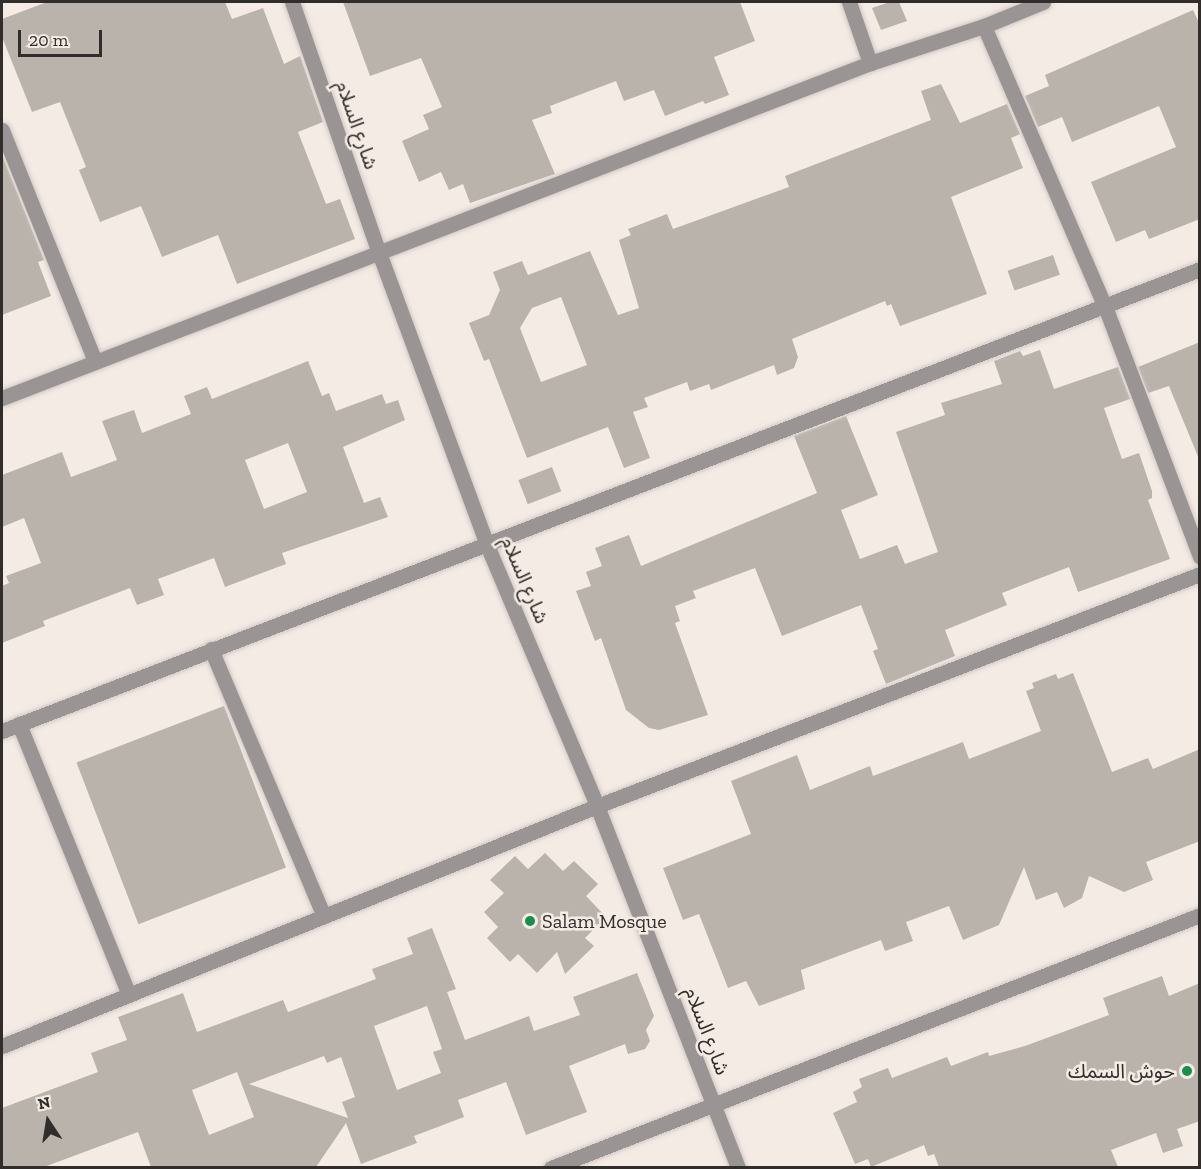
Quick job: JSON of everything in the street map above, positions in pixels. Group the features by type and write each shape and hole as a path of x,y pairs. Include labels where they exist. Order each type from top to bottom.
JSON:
{"street":[{"name":"شارع السلام","path":"292,2 378,250 487,545 597,806 738,1167"},
{"path":"849,2 870,63"},
{"path":"2,398 378,250 870,63 984,26 1043,2"},
{"path":"984,26 1106,309 1200,557"},
{"path":"2,130 95,361"},
{"path":"2,731 211,649 1106,309 1200,269"},
{"path":"2,1046 128,992 597,806 1200,574"},
{"path":"211,649 324,916"},
{"path":"19,724 128,992"},
{"path":"551,1167 714,1106 1200,915"}],"building":[{"path":"47,2 225,2 232,19 263,8 284,64 300,56 323,122 298,132 326,204 340,199 355,239 237,284 218,235 162,257 141,206 100,222 79,170 86,167 60,102 32,112 2,37 2,19"},
{"path":"343,2 740,2 755,41 714,57 729,95 705,104 703,101 665,116 654,90 624,101 616,81 550,106 552,113 532,120 555,174 470,203 463,184 449,190 441,172 419,182 402,141 429,129 423,115 442,107 421,58 370,76"},
{"path":"890,2 899,2 907,21 881,30 872,8"},
{"path":"1193,10 1200,25 1200,219 1149,239 1145,230 1116,242 1091,182 1176,147 1159,106 1072,142 1062,117 1038,127 1025,96 1049,86 1045,75"},
{"path":"941,84 960,123 1007,104 1020,134 1011,138 1023,168 951,197 987,294 900,326 891,304 887,306 885,301 792,339 798,357 794,368 777,375 774,365 711,390 709,384 690,391 687,382 644,398 648,407 633,412 650,458 624,468 608,427 527,458 489,359 484,361 469,323 489,315 500,290 493,272 522,261 528,275 590,251 618,315 639,308 619,240 631,235 628,229 667,214 673,229 789,187 785,176 931,120 921,91","holes":["561,297 587,365 541,382 520,328 532,308"]},
{"path":"2,155 44,260 38,262 51,296 2,315"},
{"path":"1053,255 1060,275 1014,290 1008,271"},
{"path":"1200,342 1199,459 1169,386 1148,393 1138,367"},
{"path":"1040,350 1054,389 1118,367 1130,399 1104,408 1122,459 1139,453 1152,491 1152,498 1148,500 1170,559 1078,592 1069,567 1002,593 1007,605 945,630 955,656 886,684 873,651 878,649 861,605 782,636 755,568 693,591 696,598 675,606 680,621 675,623 708,715 659,730 649,728 626,710 601,638 595,641 576,591 591,586 586,572 602,566 595,548 629,535 641,566 817,493 794,436 846,416 878,495 841,510 860,559 897,545 905,564 938,552 896,432 945,415 941,403 1002,384 994,361 1020,351 1023,356"},
{"path":"308,361 322,396 329,393 336,411 382,394 386,404 398,400 405,420 343,447 364,503 380,497 388,517 282,553 286,564 225,587 214,558 158,579 164,595 137,605 130,588 43,621 45,626 2,643 2,586 9,583 6,576 41,563 24,518 2,527 2,475 62,452 71,477 117,460 102,421 134,410 142,433 191,414 184,396 207,387 212,399","holes":["288,443 307,492 264,509 245,460"]},
{"path":"552,467 561,491 528,504 518,480"},
{"path":"1073,673 1112,772 1148,758 1153,769 1200,749 1200,841 1146,862 1153,880 1124,892 1089,876 1082,898 1064,908 1057,892 1036,900 1024,867 999,925 963,940 949,906 906,922 913,941 885,951 881,940 801,970 805,989 759,1006 746,981 728,988 699,914 683,920 663,868 751,834 731,781 797,755 810,790 870,766 873,776 963,742 969,759 1041,731 1026,691 1034,688 1032,683 1056,674 1058,679"},
{"path":"224,706 286,868 138,924 76,763"},
{"path":"545,853 563,871 574,861 598,884 586,896 606,917 585,938 594,946 565,974 557,952 537,973 518,954 510,962 487,938 498,927 484,912 504,893 490,880 515,856 528,869"},
{"path":"432,928 456,989 447,992 465,1040 529,1016 534,1031 580,1015 573,997 637,973 654,1016 646,1030 650,1041 645,1049 628,1054 625,1044 569,1066 587,1112 526,1135 506,1082 458,1100 464,1117 414,1136 417,1143 361,1164 346,1123 316,1167 151,1167 138,1132 44,1167 2,1167 2,1108 98,1072 91,1053 127,1040 118,1017 183,993 197,1032 283,1000 288,1012 376,979 372,969 413,954 407,938","holes":["427,1006 442,1049 433,1052 441,1073 397,1090 374,1026","324,1056 327,1063 341,1057 355,1097 342,1102 348,1118 249,1084","237,1072 254,1117 209,1135 192,1090"]},
{"path":"1162,976 1169,996 1200,983 1200,1121 1177,1129 1183,1146 1163,1153 1156,1133 1111,1150 1118,1167 939,1167 934,1154 928,1156 924,1145 871,1167 868,1159 855,1164 833,1113 857,1102 853,1092 862,1087 859,1079 888,1068 892,1078 947,1057 951,1066 988,1052 989,1056 1025,1046 1109,1015 1103,998"}],"place":[{"name":"Salam Mosque","path":"530,921"},
{"name":"حوش السمك","path":"1187,1071"}]}
